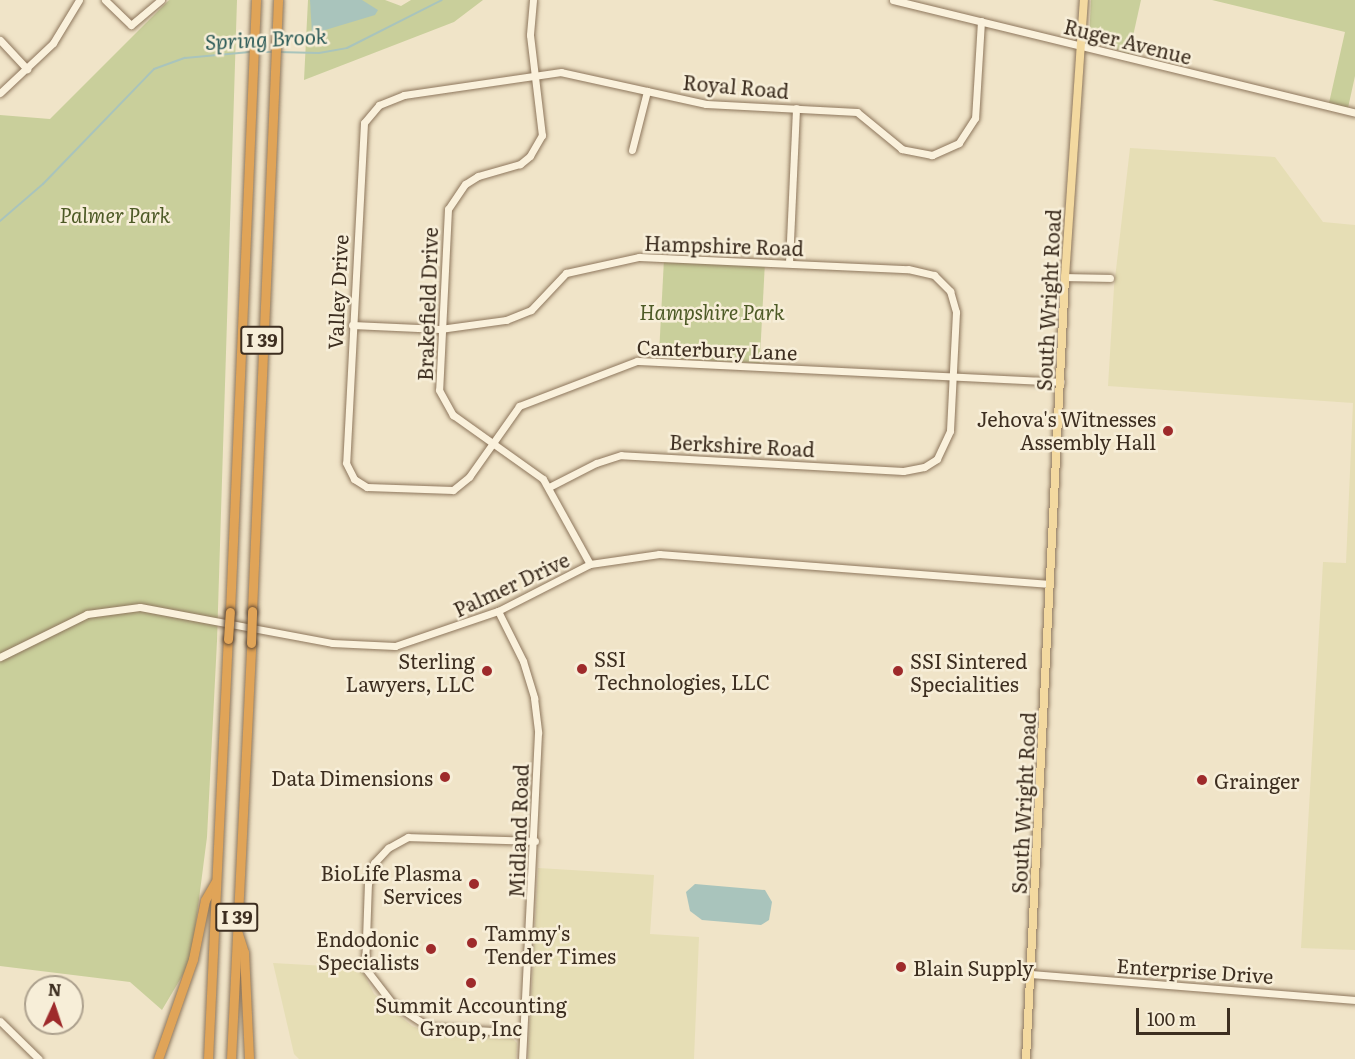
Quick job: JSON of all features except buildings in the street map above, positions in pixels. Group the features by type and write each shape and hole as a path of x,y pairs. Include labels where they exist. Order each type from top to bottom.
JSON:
{"highway":[{"name":"I 39","path":"208,1059 256,0"},
{"name":"I 39","path":"231,1059 278,0"},
{"path":"158,1059 193,959 205,900 216,880"},
{"path":"236,927 244,952 249,1059"}],"main road":[{"name":"South Wright Road","path":"1026,1059 1065,277 1084,0"}],"street":[{"path":"0,93 27,69 59,35 79,0"},
{"path":"105,0 123,20 136,24 161,0"},
{"name":"Brakefield Drive","path":"533,0 529,24 543,122 538,146 520,164 478,176 465,184 448,209 440,329 439,390 444,404 453,415 520,460 549,487 590,564"},
{"name":"Ruger Avenue","path":"893,0 1355,113"},
{"name":"Royal Road","path":"374,109 404,95 536,74 573,73 706,104 857,112 902,149 916,155 946,152 959,143 975,118 981,21"},
{"path":"0,40 27,69"},
{"path":"632,150 647,91"},
{"path":"789,263 796,108"},
{"name":"Valley Drive","path":"354,479 346,463 351,324 364,123 374,109"},
{"name":"Hampshire Road","path":"351,324 440,329 519,316 531,310 566,273 592,265 655,256 908,269 934,276 944,282 954,301 953,376"},
{"path":"1065,277 1110,278"},
{"name":"Canterbury Lane","path":"354,479 367,487 453,490 469,477 509,416 530,399 637,361 1060,382"},
{"name":"Berkshire Road","path":"549,487 596,463 621,455 903,471 924,467 938,459 950,431 953,376"},
{"name":"Palmer Drive","path":"0,657 87,614 117,608 140,607 332,643 395,646 498,611 590,564 659,554 1050,584"},
{"name":"Midland Road","path":"498,611 523,661 534,698 538,733 536,842 522,1059"},
{"path":"524,1033 429,1027 417,1023 392,1003 365,969 368,884 374,863 388,848 408,837 536,842"},
{"name":"Enterprise Drive","path":"1032,974 1355,1000"},
{"path":"0,1021 39,1059"}],"shaded area":[{"path":"1130,148 1275,157 1323,222 1355,225 1355,950 1301,948 1323,562 1346,563 1353,403 1108,386 1114,287"},
{"path":"538,868 654,875 650,934 699,937 694,1059 528,1059"},
{"path":"273,963 361,968 374,994 412,1026 431,1033 511,1037 517,1043 516,1059 299,1059 294,1054"}],"green space":[{"name":"Palmer Park","path":"169,0 237,0 217,641 207,837 191,961 162,1010 130,982 0,966 0,115 50,119"},
{"path":"308,0 385,0 401,6 411,0 483,0 454,22 304,80"},
{"path":"1091,0 1141,0 1129,54 1089,40"},
{"path":"1212,0 1355,0 1355,76 1348,108 1329,103 1345,32"},
{"name":"Hampshire Park","path":"664,259 765,264 760,363 659,358"}],"water":[{"path":"310,0 362,0 378,10 375,15 312,34"},
{"path":"695,884 765,890 772,902 769,920 761,925 702,920 690,911 686,892"}],"waterway":[{"name":"Spring Brook","path":"277,52 319,53 347,48 442,0"},
{"name":"Spring Brook","path":"0,221 43,184 154,69 185,58 250,52"},
{"name":"Spring Brook","path":"256,52 271,52"}],"place":[{"name":"Jehova's Witnesses Assembly Hall","path":"1168,431"},
{"name":"SSI Technologies, LLC","path":"582,669"},
{"name":"Sterling Lawyers, LLC","path":"487,671"},
{"name":"SSI Sintered Specialities","path":"898,671"},
{"name":"Data Dimensions","path":"445,777"},
{"name":"Grainger","path":"1202,780"},
{"name":"BioLife Plasma Services","path":"474,884"},
{"name":"Tammy's Tender Times","path":"472,943"},
{"name":"Endodonic Specialists","path":"431,949"},
{"name":"Blain Supply","path":"901,967"},
{"name":"Summit Accounting Group, Inc","path":"471,983"}]}
